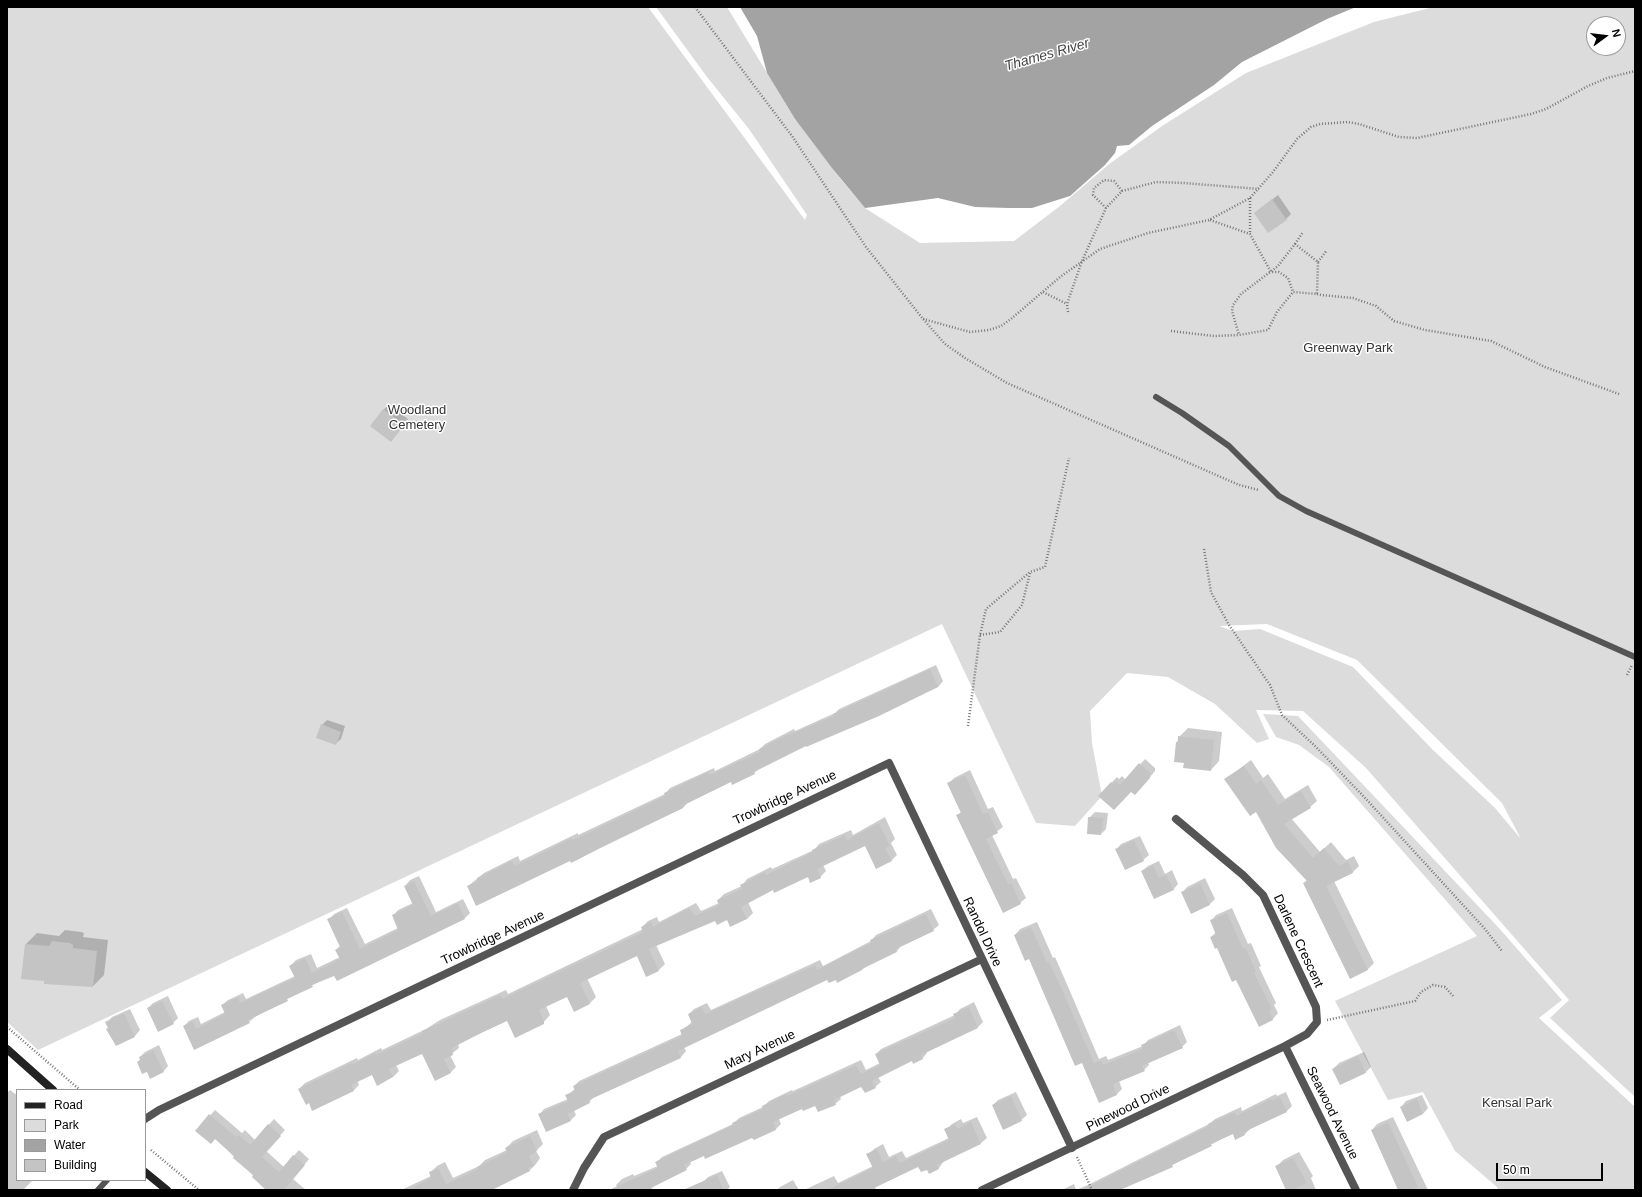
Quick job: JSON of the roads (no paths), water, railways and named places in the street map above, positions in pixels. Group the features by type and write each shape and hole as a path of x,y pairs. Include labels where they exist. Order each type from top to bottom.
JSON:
{"main road":[{"path":"7,1049 52,1089"},
{"path":"146,1173 167,1190"}],"street":[{"name":"Randol Drive","path":"852,780 889,763 1072,1148"},
{"name":"Trowbridge Avenue","path":"146,1118 166,1107 852,780"},
{"name":"Darlene Crescent","path":"1176,819 1243,875 1263,895 1316,1007 1317,1022 1307,1034 1285,1046"},
{"name":"Mary Avenue","path":"574,1190 584,1168 604,1137 982,959"},
{"name":"Pinewood Drive","path":"982,1190 1285,1046"},
{"name":"Seawood Avenue","path":"1285,1046 1356,1190"}],"lane":[{"path":"1156,397 1182,413 1229,446 1279,496 1306,512 1635,657"},
{"path":"98,1190 106,1181"}],"water":[{"name":"Thames River","path":"740,7 1356,7 1327,19 1242,62 1214,85 1152,126 1129,145 1117,146 1115,153 1105,165 1070,196 1032,208 975,207 938,198 865,208 832,168 795,119 767,73 757,36"}],"park label":[{"name":"Greenway Park","path":"1348,348"},
{"name":"Woodland Cemetery","path":"417,418"},
{"name":"Kensal Park","path":"1517,1103"}]}
